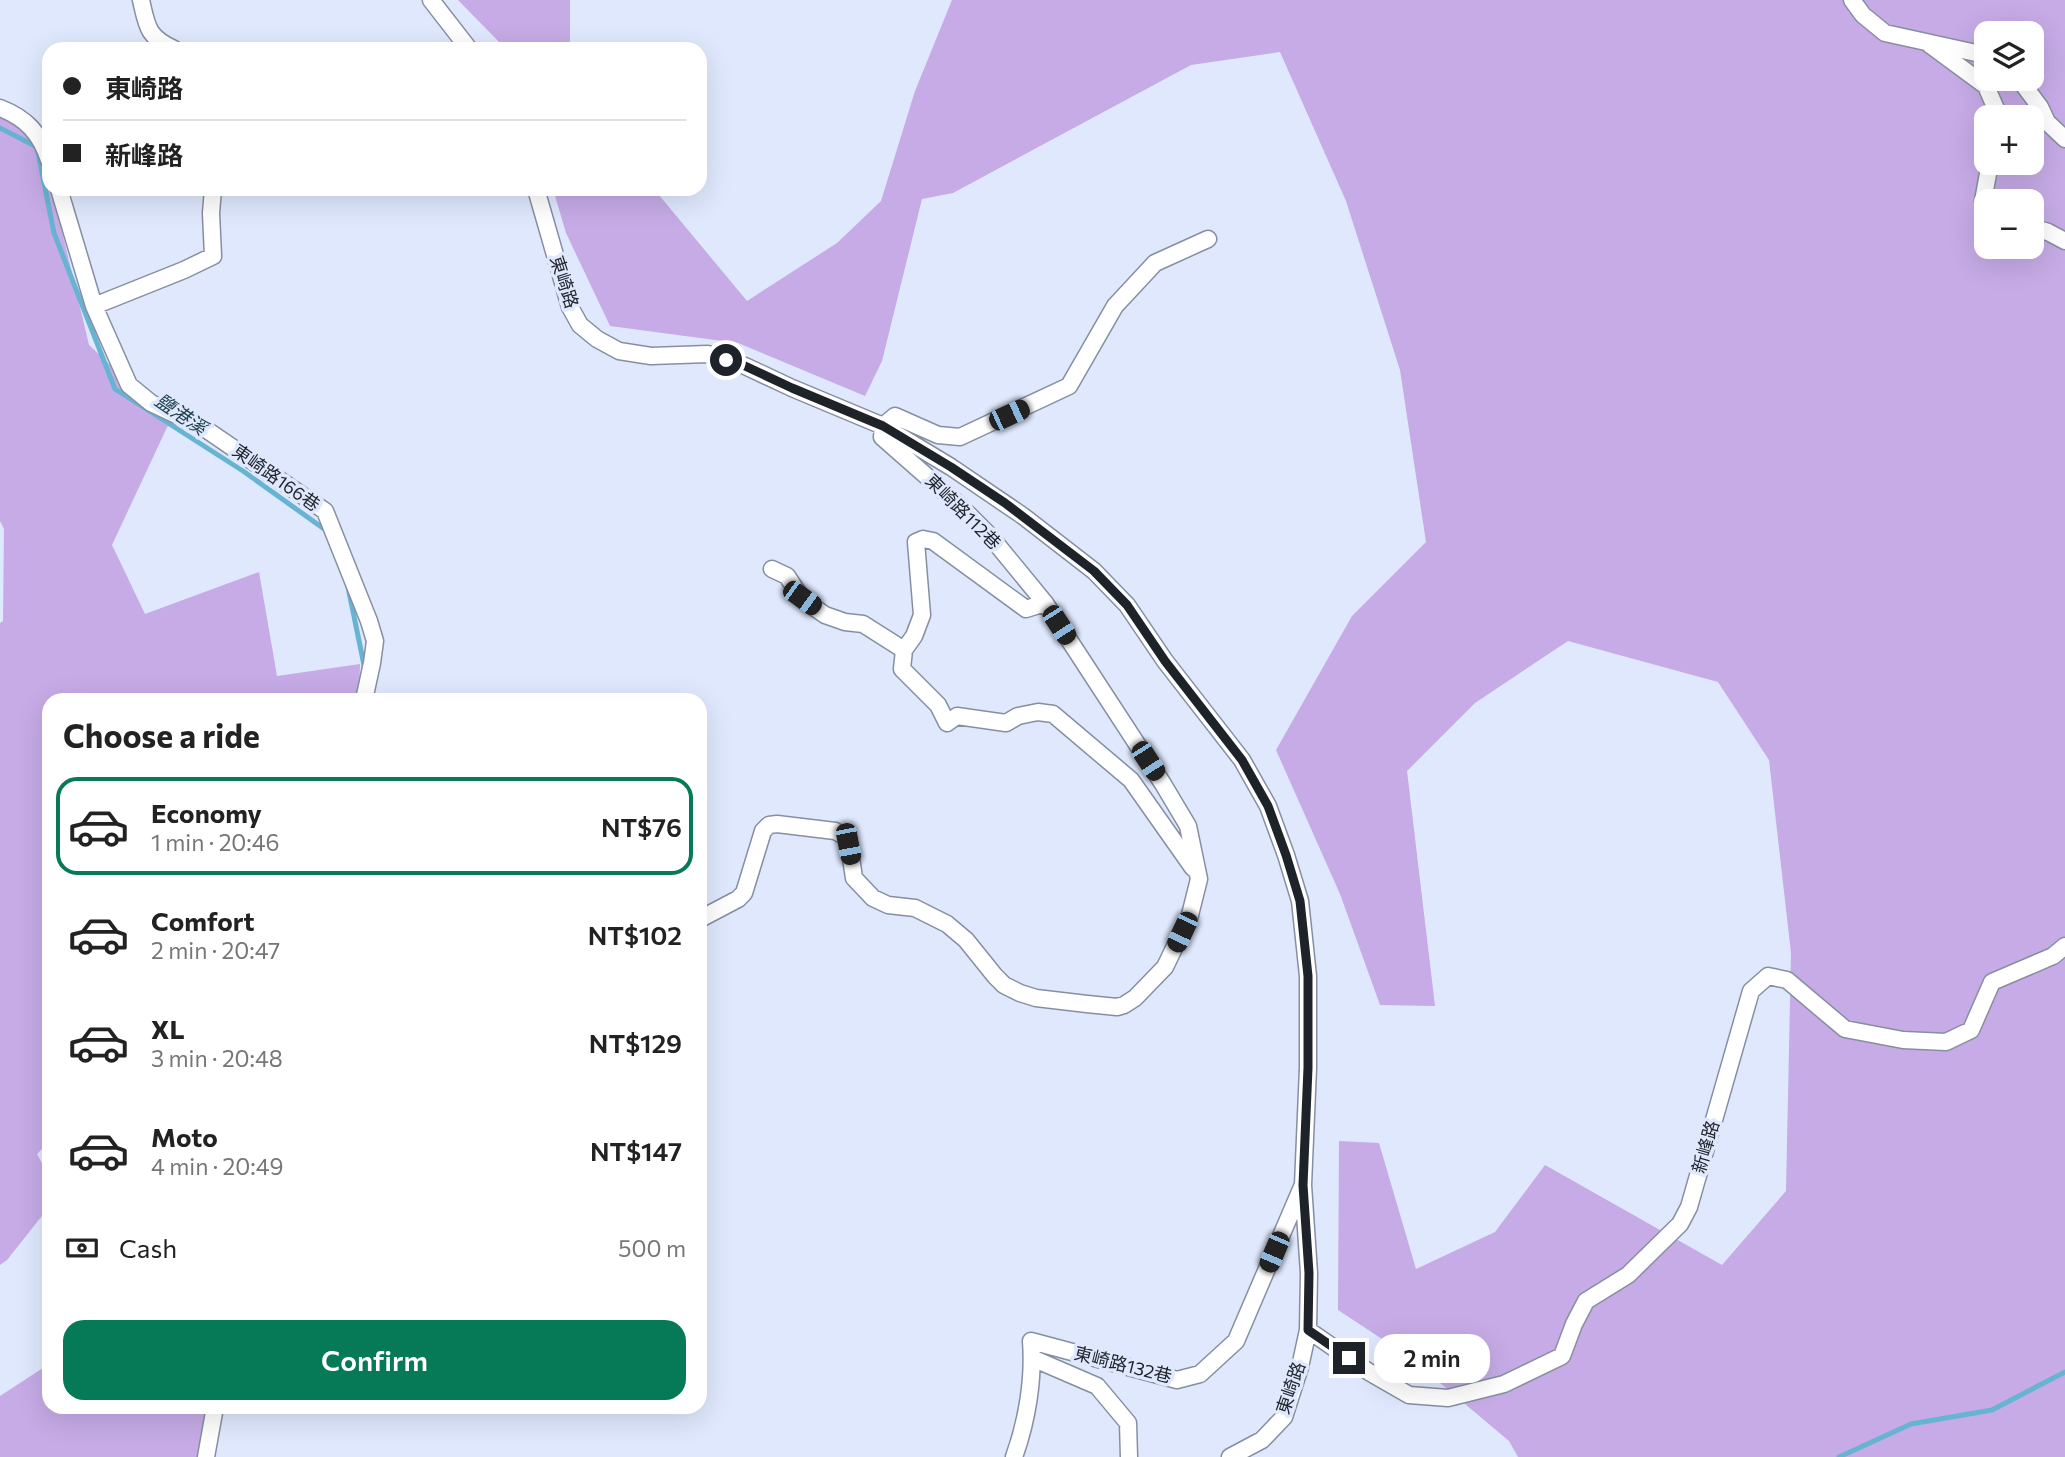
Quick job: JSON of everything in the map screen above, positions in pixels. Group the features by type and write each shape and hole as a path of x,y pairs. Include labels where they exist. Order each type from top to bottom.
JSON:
{"street":[{"path":"141,0 147,29 159,42"},
{"path":"430,0 463,42"},
{"path":"1852,0 1863,15 1885,33 1974,53"},
{"path":"1924,41 1986,86 1995,105"},
{"path":"2028,91 2047,122 2065,139"},
{"path":"0,108 23,118 42,143"},
{"name":"東崎路166巷","path":"61,196 94,306 129,385 150,403 204,428 325,511 375,641 366,693"},
{"path":"94,306 213,256 212,196"},
{"name":"東崎路","path":"538,196 570,307 580,325 597,339 620,351 651,356 708,354 745,366 883,426 1013,509 1094,571 1127,605 1165,661 1242,760 1268,806 1300,901 1308,976 1308,1068 1303,1185 1309,1273 1308,1330 1300,1367 1284,1417 1262,1440 1230,1457"},
{"path":"2044,231 2065,240"},
{"path":"883,426 895,415 938,435 960,437 1069,386 1115,306 1155,263 1208,239"},
{"name":"東崎路112巷","path":"707,916 738,900 744,893 763,831 769,825 835,831 848,838 854,878 873,898 888,905 915,908 947,923 967,940 1004,985 1036,998 1117,1007 1135,998 1165,967 1190,915 1199,878 1188,827 1163,784 1045,603 990,536 882,437 883,426"},
{"name":"東崎路112巷","path":"904,650 914,636 922,615 916,542 923,539 933,541 1026,609 1045,603"},
{"path":"772,569 787,576 802,598 825,615 845,622 863,624 904,650 902,669 938,705 947,723 957,716 1006,723 1018,716 1038,712 1052,714 1131,780 1199,878"},
{"name":"新峰路","path":"1308,1330 1369,1372 1409,1395 1448,1398 1504,1384 1562,1356 1586,1301 1628,1275 1680,1224 1689,1207 1751,991 1768,976 1787,980 1845,1029 1903,1040 1946,1041 1971,1030 1992,982 2053,956 2065,946"},
{"name":"東崎路132巷","path":"1032,1358 1031,1341 1177,1381 1200,1374 1236,1341 1303,1185"},
{"path":"1014,1457 1024,1432 1032,1358 1097,1386 1128,1423 1129,1457"},
{"path":"206,1457 214,1414"}],"shaded area":[{"path":"458,0 570,0 570,42 499,42"},
{"path":"952,0 2065,0 2065,1457 1518,1457 1509,1441 1408,1356 1338,1310 1339,1141 1379,1143 1416,1269 1495,1232 1545,1165 1722,1265 1786,1191 1791,953 1769,760 1718,682 1568,641 1475,703 1407,771 1435,1006 1380,1005 1340,894 1276,750 1352,616 1426,542 1400,370 1346,201 1280,52 1191,65 953,193 922,199 882,361 865,396 738,343 610,326 566,233 555,196 660,196 747,301 837,243 881,201 915,91"},
{"path":"0,113 37,121 42,143 42,196 54,196 89,345 170,421 112,545 145,614 259,572 277,676 360,664 359,693 42,693 42,1149 37,1154 42,1163 42,1216 0,1265 0,623 3,621 4,529 0,521"},
{"path":"42,1369 42,1414 205,1414 199,1457 0,1457 0,1396"}],"waterway":[{"name":"鹽港溪","path":"0,128 37,147 42,172"},
{"name":"鹽港溪","path":"47,196 54,233 115,389 243,471 327,531"},
{"name":"鹽港溪","path":"348,587 365,670"},
{"path":"1839,1457 1911,1424 1992,1410 2065,1372"}],"route":[{"path":"726,360 883,426 1005,503 1094,571 1127,605 1165,661 1242,760 1268,806 1300,901 1308,976 1308,1068 1303,1185 1309,1273 1308,1330 1349,1358"}]}
